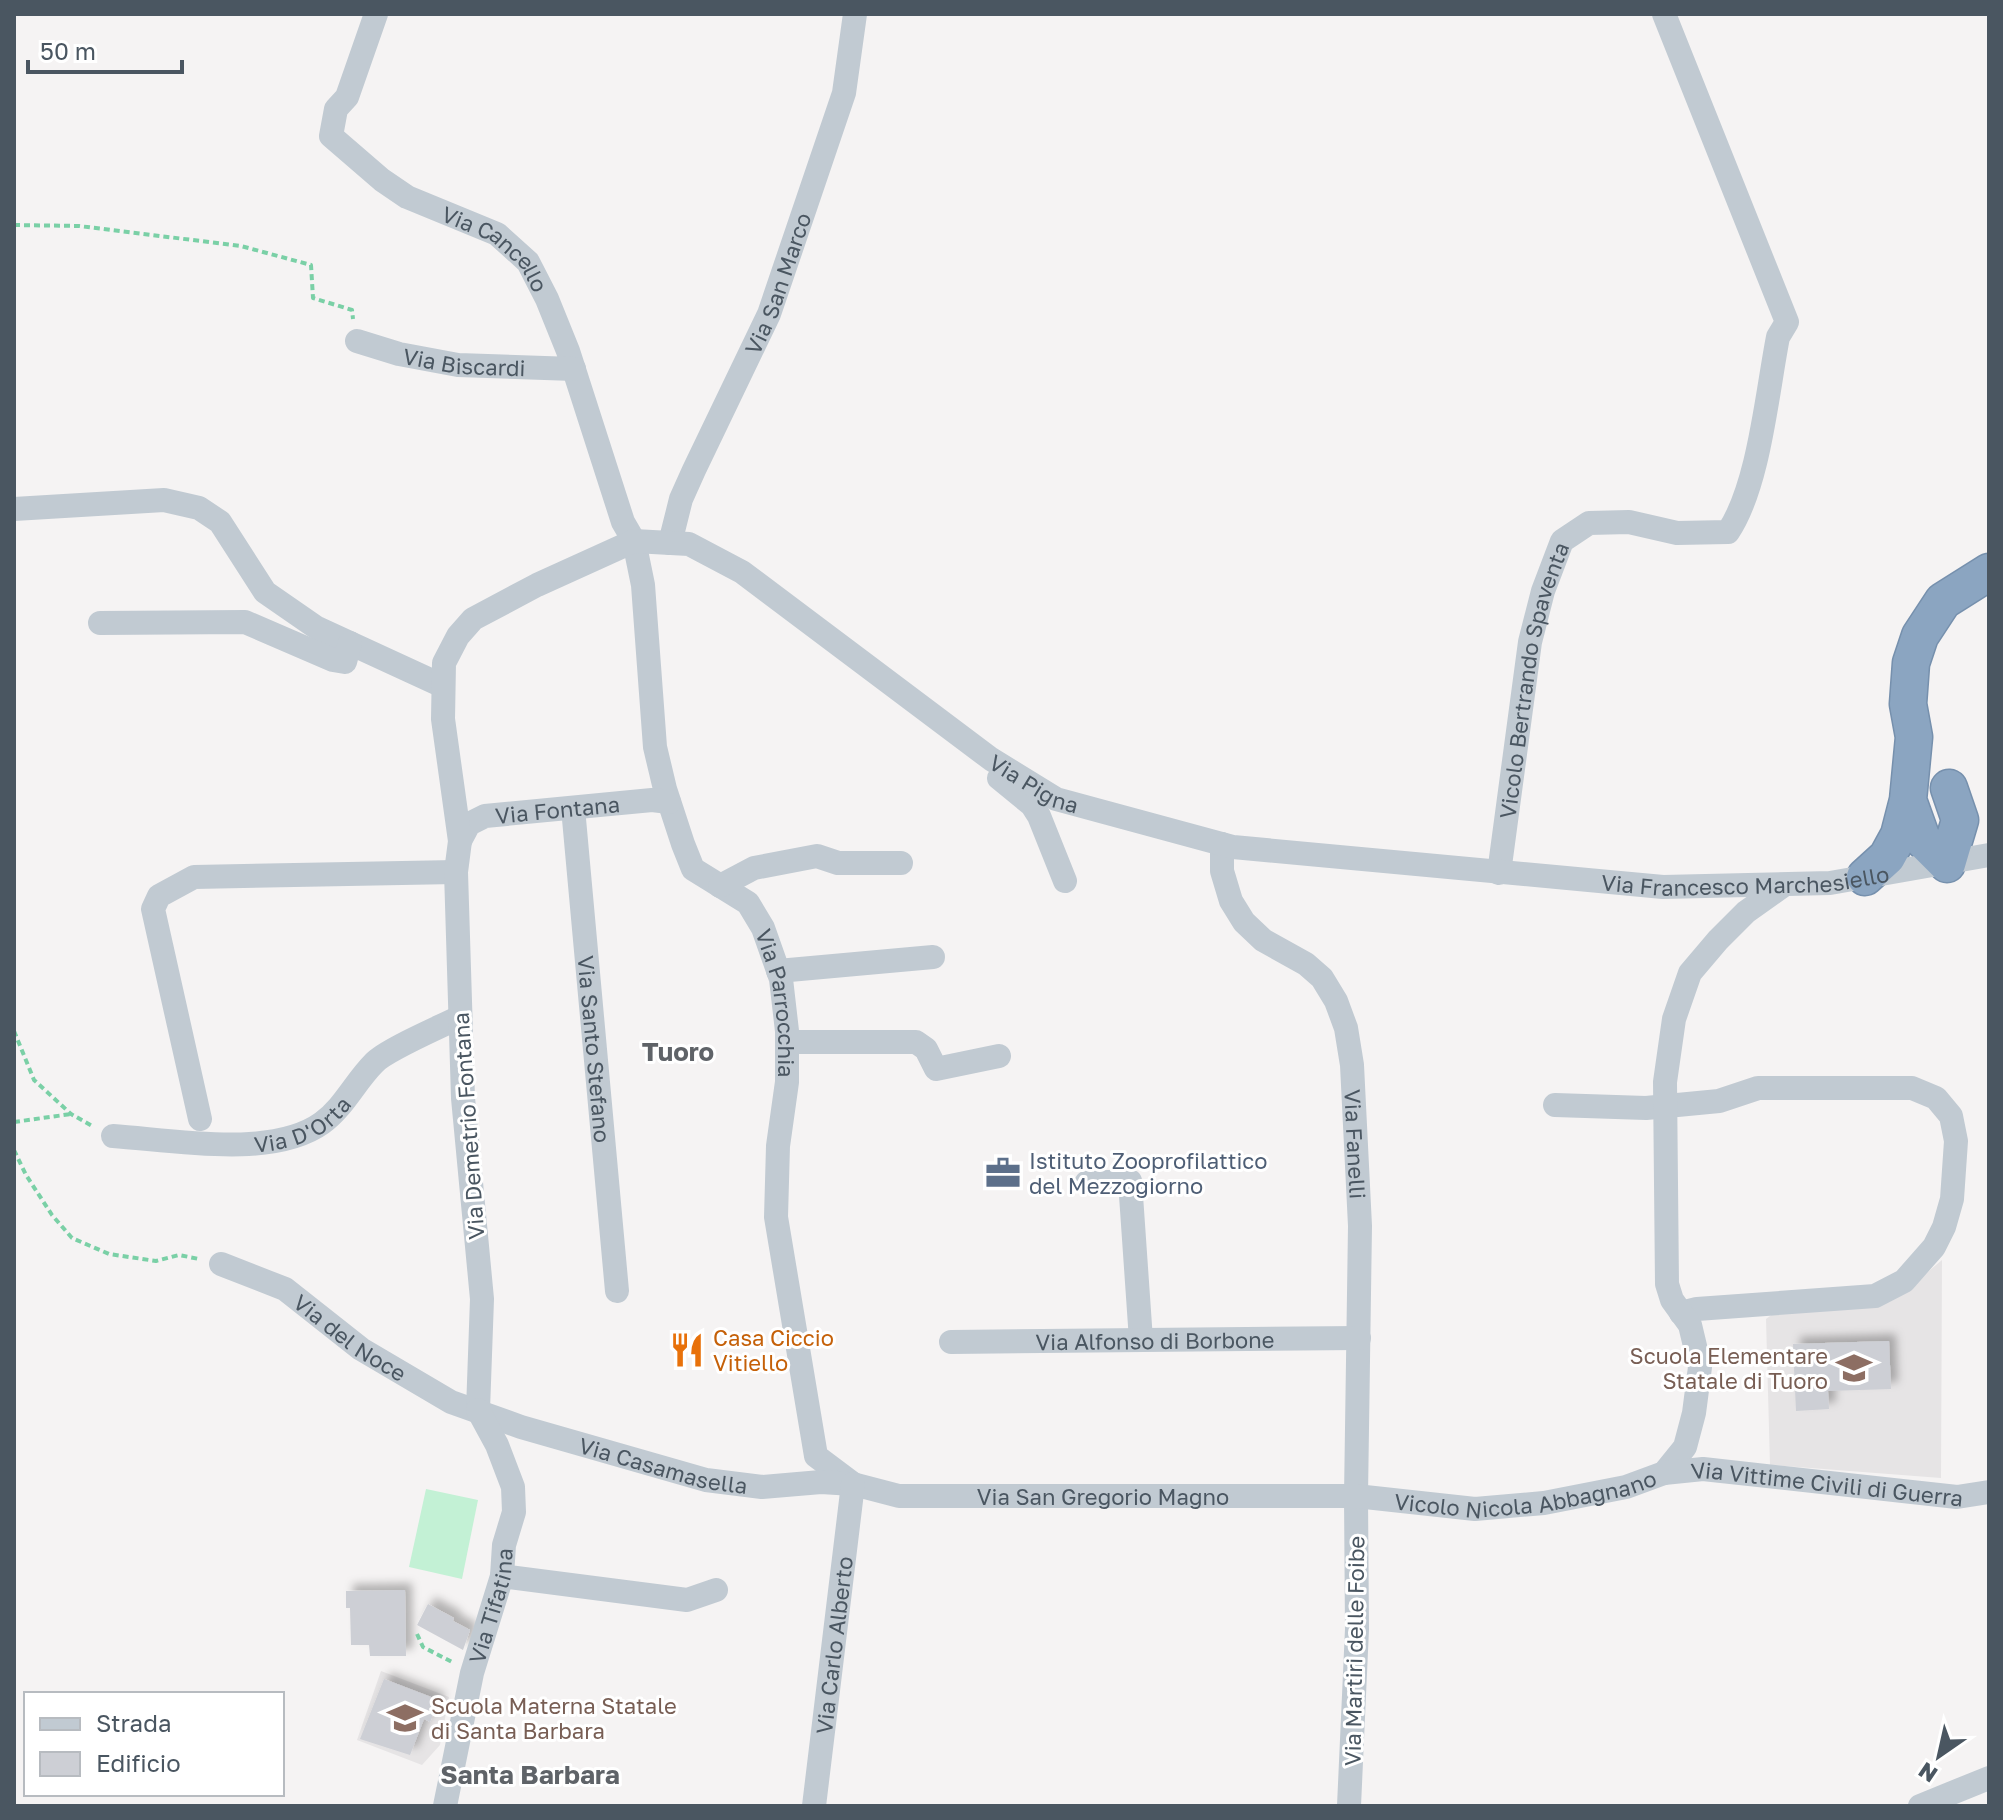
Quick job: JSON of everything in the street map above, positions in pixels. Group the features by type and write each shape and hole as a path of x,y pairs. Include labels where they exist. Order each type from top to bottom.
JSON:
{"highway":[{"path":"1865,877 1887,857 1899,835 1908,800 1914,737 1908,704 1911,663 1920,636 1943,601 1989,572"},
{"path":"1914,737 1933,771 1949,788 1989,819"},
{"path":"1908,800 1922,839 1947,864 1960,820 1949,788"}],"street":[{"name":"Via Cancello","path":"376,14 347,97 336,109 331,136 407,197 497,234 528,262 547,299 574,369 619,509 634,541"},
{"name":"Via San Marco","path":"670,543 687,485 769,314 844,93 855,14"},
{"name":"Vicolo Bertrando Spaventa","path":"1499,873 1530,642 1543,591 1562,541 1589,523 1629,522 1677,533 1728,532 1738,517 1746,491 1756,455 1778,337 1787,322 1664,14"},
{"name":"Via Biscardi","path":"357,341 399,354 458,365 574,369"},
{"path":"14,509 164,500 199,508 220,522 265,592 317,628 443,686"},
{"name":"Via Pigna","path":"634,541 689,544 742,572 991,759 1056,799 1222,844 1499,873"},
{"name":"Via Demetrio Fontana","path":"478,1410 482,1299 463,1098 456,872 460,841 443,719 444,663 458,636 473,619 537,585 634,541"},
{"name":"Via Parrocchia","path":"634,541 643,585 655,747 669,802 693,869 748,903 763,928 778,971 787,1042 787,1082 778,1146 776,1217 816,1456 853,1484"},
{"path":"100,623 245,622 333,660 345,662 350,643"},
{"path":"896,686 926,721 1032,805 1065,881"},
{"name":"Via Fontana","path":"460,841 469,824 485,816 652,800 669,802"},
{"name":"Via Santo Stefano","path":"573,808 617,1291"},
{"name":"Via Fanelli","path":"1222,844 1222,871 1231,901 1244,922 1263,940 1306,964 1322,978 1336,1001 1346,1028 1352,1065 1360,1226 1356,1496"},
{"name":"Via Francesco Marchesiello","path":"1499,873 1663,887 1784,885 1830,883 1989,855"},
{"path":"720,886 754,868 817,856 838,863 901,863"},
{"path":"200,1119 153,909 159,896 194,877 456,872"},
{"name":"Vicolo Nicola Abbagnano","path":"1356,1496 1480,1509 1544,1503 1626,1487 1664,1473 1685,1447 1694,1413 1700,1367 1690,1325 1672,1300 1667,1284 1665,1082 1674,1019 1690,973 1746,912 1784,885"},
{"path":"778,971 933,957"},
{"name":"Via D'Orta","path":"113,1136 240,1145 287,1140 322,1123 346,1099 375,1061 460,1017"},
{"path":"787,1042 916,1042 926,1049 936,1069 999,1056"},
{"path":"1555,1105 1646,1108 1719,1101 1758,1088 1912,1088 1936,1098 1951,1116 1956,1141 1952,1199 1934,1247 1904,1281 1875,1296 1697,1309 1681,1313"},
{"path":"1086,1183 1130,1181 1141,1340"},
{"name":"Via del Noce","path":"221,1264 285,1289 361,1349 451,1402 478,1410"},
{"name":"Via Alfonso di Borbone","path":"951,1342 1359,1338"},
{"name":"Via Casamasella","path":"478,1410 521,1427 706,1480 762,1487 821,1482 853,1484"},
{"name":"Via Tifatina","path":"445,1806 472,1673 502,1576 504,1545 514,1512 513,1487 497,1445 478,1410"},
{"name":"Via Vittime Civili di Guerra","path":"1664,1473 1703,1469 1957,1497 1989,1492"},
{"name":"Via San Gregorio Magno","path":"853,1484 899,1496 1356,1496"},
{"name":"Via Carlo Alberto","path":"814,1806 853,1484"},
{"name":"Via Martiri delle Foibe","path":"1349,1806 1357,1629 1356,1496"},
{"path":"502,1576 687,1600 716,1590"},
{"path":"1920,1806 1989,1778"}],"path":[{"path":"14,225 79,226 241,246 311,265 313,298 352,310 357,341"},
{"path":"14,1031 34,1080 71,1114 113,1136"},
{"path":"14,1122 71,1114"},
{"path":"14,1150 52,1215 72,1238 109,1254 156,1261 179,1255 221,1264"},
{"path":"417,1634 423,1647 472,1673"}],"shaded area":[{"name":"Scuola Elementare Statale di Tuoro","path":"1942,1260 1941,1478 1770,1465 1766,1319 1774,1313 1905,1291"},
{"name":"Scuola Materna Statale di Santa Barbara","path":"381,1671 449,1697 440,1745 422,1765 357,1740"}],"green space":[{"path":"426,1489 478,1500 462,1579 409,1567"}],"building":[{"path":"1889,1341 1891,1389 1828,1391 1829,1409 1796,1411 1793,1344"},
{"path":"405,1590 406,1656 370,1656 369,1645 351,1645 350,1608 346,1608 346,1591"},
{"path":"428,1604 470,1630 463,1650 417,1625"},
{"name":"Scuola Materna Statale di Santa Barbara","path":"384,1679 439,1700 430,1722 424,1719 410,1755 360,1739"}],"place":[{"name":"Istituto Zooprofilattico del Mezzogiorno","path":"1003,1173"},
{"name":"Casa Ciccio Vitiello","path":"687,1350"},
{"name":"Scuola Elementare Statale di Tuoro","path":"1854,1368"},
{"name":"Scuola Materna Statale di Santa Barbara","path":"405,1718"}],"district":[{"name":"Tuoro","path":"678,1051"},
{"name":"Santa Barbara","path":"530,1774"}]}
